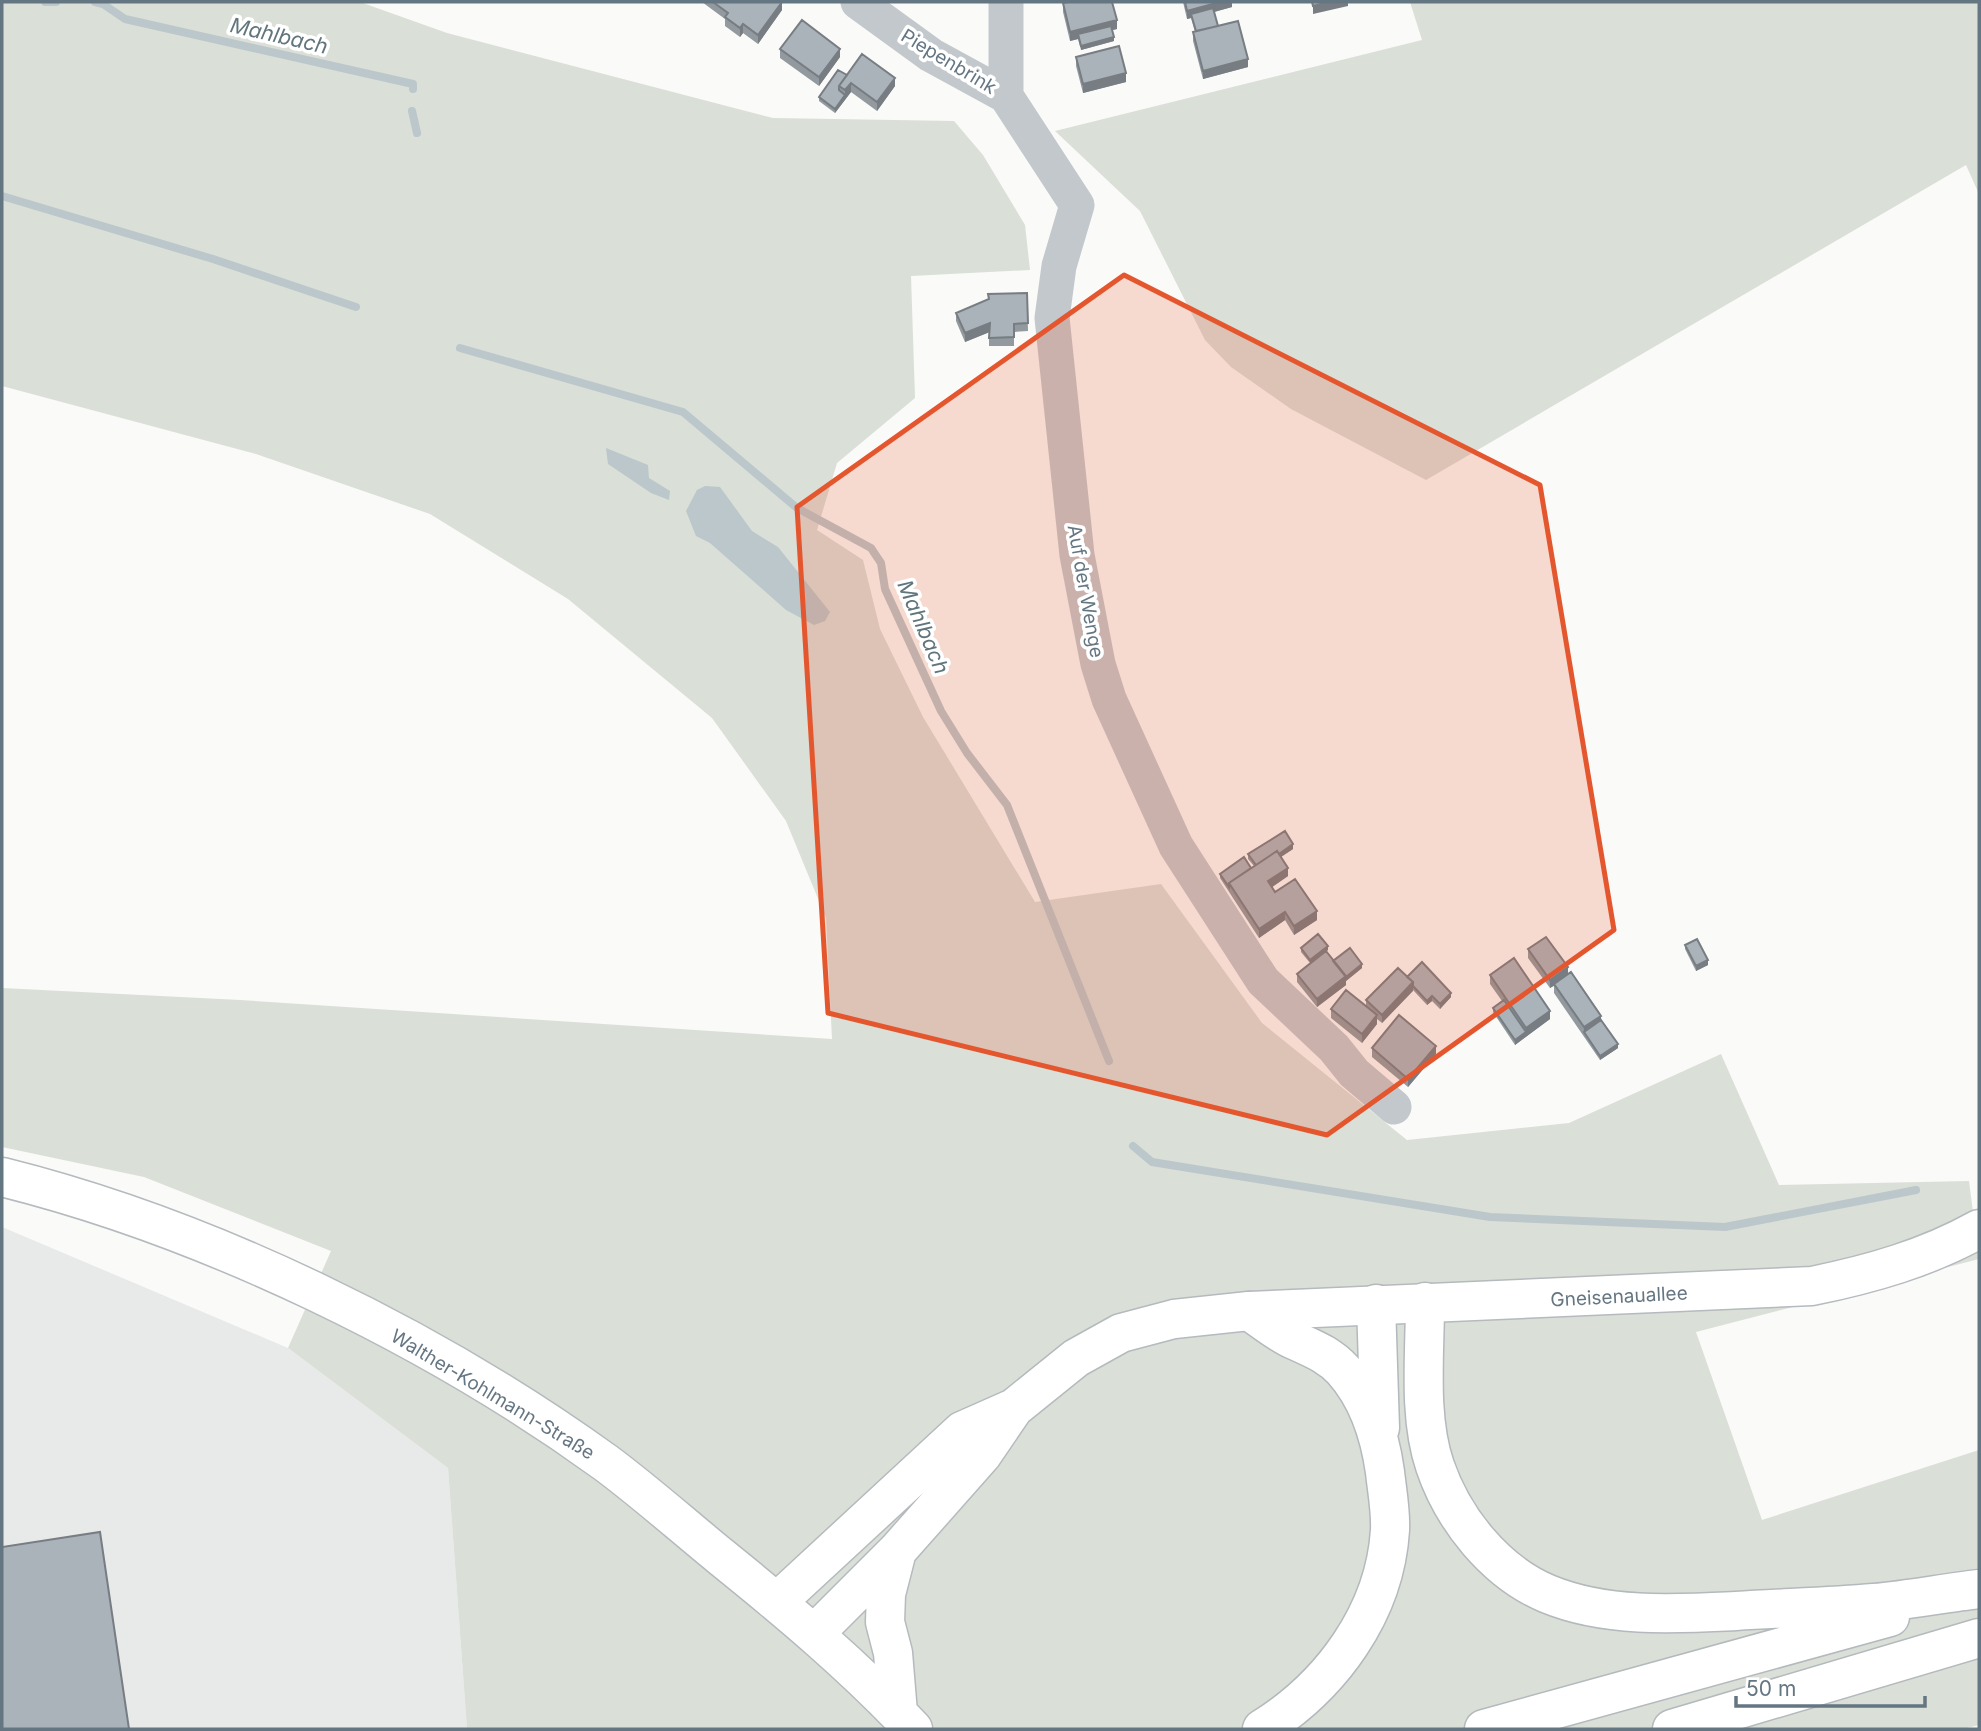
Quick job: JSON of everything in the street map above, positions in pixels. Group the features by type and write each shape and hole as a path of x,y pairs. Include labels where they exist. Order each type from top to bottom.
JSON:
{"main road":[{"name":"Walther-Kohlmann-Straße","path":"2,1177 126,1215 217,1250 320,1296 434,1354 606,1464 777,1602 905,1721"},
{"name":"Gneisenauallee","path":"1014,1408 1076,1358 1121,1333 1174,1319 1249,1311 1376,1304 1812,1286 1855,1277 1941,1250 1979,1229"},
{"path":"1424,1303 1427,1419 1434,1463 1444,1488 1455,1514 1477,1540 1505,1567 1546,1594 1598,1609 1680,1613 1875,1603 1979,1591"},
{"path":"1262,1729 1283,1716 1318,1683 1350,1646 1372,1605 1385,1568 1390,1529 1381,1440 1376,1304"},
{"path":"1249,1311 1292,1339 1323,1352 1344,1372 1360,1395 1381,1440"},
{"path":"777,1602 962,1431 1014,1408"},
{"path":"814,1634 898,1551 982,1455 1014,1408"},
{"path":"898,1551 886,1594 885,1622 894,1653 905,1721"},
{"path":"1484,1729 1979,1591"},
{"path":"1672,1729 1979,1639"}],"street":[{"name":"Piepenbrink","path":"858,2 931,55 1006,96"},
{"path":"1006,2 1006,96"},
{"name":"Auf der Wenge","path":"1006,96 1077,205 1064,253 1052,318 1077,555 1093,639 1109,699 1176,846 1263,981 1334,1048 1354,1073 1394,1107"}],"highlighted area":[{"path":"1124,275 1540,485 1614,930 1327,1135 828,1013 797,507"}],"shaded area":[{"path":"2,2 360,2 447,33 773,118 954,121 983,155 1025,225 1030,270 911,276 915,398 837,463 817,530 863,560 880,629 923,717 1035,902 1161,884 1262,1023 1407,1140 1569,1123 1721,1054 1779,1185 1969,1181 1979,1259 1696,1332 1762,1520 1979,1450 1979,1725 1963,1729 467,1729 448,1468 288,1348 331,1251 144,1177 2,1147 2,988 240,1000 832,1039 826,918 786,821 712,718 568,599 430,514 256,454 2,386"},
{"path":"1410,2 1979,2 1979,194 1966,165 1426,480 1291,409 1231,367 1205,340 1140,211 1055,131 1422,40"},
{"path":"606,448 648,465 649,478 670,491 669,500 651,493 608,464"},
{"path":"705,486 720,487 752,531 778,547 830,612 825,621 814,625 786,610 710,543 696,536 686,511 697,490"},
{"path":"2,1227 288,1348 448,1468 467,1729 2,1729"}],"building":[{"path":"713,2 782,2 758,35 743,24 740,28 725,17 728,13"},
{"path":"1112,2 1117,20 1070,32 1063,3"},
{"path":"1185,2 1220,2 1187,11"},
{"path":"1312,2 1329,2 1313,6"},
{"path":"1213,8 1218,26 1196,31 1191,14"},
{"path":"802,20 840,49 819,77 780,49"},
{"path":"1238,21 1248,59 1203,71 1193,32"},
{"path":"1111,26 1114,37 1081,46 1078,34"},
{"path":"1119,46 1126,73 1083,84 1076,57"},
{"path":"862,54 895,78 877,102 851,83 845,90 839,86"},
{"path":"838,70 847,75 839,86 839,90 845,95 835,109 819,97"},
{"path":"1027,293 1028,323 1014,324 1014,337 989,338 990,323 965,333 956,313 989,299 988,294"},
{"path":"1285,831 1293,844 1256,865 1248,854"},
{"path":"1277,851 1288,868 1268,881 1275,892 1295,879 1317,911 1294,926 1285,912 1259,929 1229,883"},
{"path":"1244,857 1251,868 1229,883 1229,887 1220,874"},
{"path":"1318,934 1328,946 1310,960 1301,948"},
{"path":"1546,937 1568,967 1550,980 1528,949"},
{"path":"1697,939 1708,960 1696,966 1685,945"},
{"path":"1350,948 1362,964 1346,977 1333,961"},
{"path":"1326,951 1346,976 1317,999 1297,974"},
{"path":"1514,958 1550,1011 1526,1028 1490,975"},
{"path":"1422,962 1451,993 1440,1004 1432,996 1427,1001 1407,977"},
{"path":"1398,968 1413,982 1382,1015 1366,1000"},
{"path":"1571,972 1601,1016 1584,1027 1554,984"},
{"path":"1346,990 1377,1015 1362,1034 1331,1009"},
{"path":"1504,1000 1526,1032 1515,1040 1493,1008"},
{"path":"1399,1015 1436,1046 1408,1079 1372,1048"},
{"path":"1601,1020 1618,1044 1600,1056 1584,1032"},
{"path":"100,1532 129,1729 2,1729 2,1547"}],"waterway":[{"name":"Mahlbach","path":"45,2 56,2"},
{"name":"Mahlbach","path":"95,2 103,4 125,19 413,84 413,89"},
{"name":"Mahlbach","path":"412,111 417,133"},
{"path":"2,196 213,259 356,307"},
{"name":"Mahlbach","path":"460,348 683,412 797,508 871,548 881,563 885,589 941,711 967,753 1007,805 1109,1061"},
{"path":"1133,1146 1152,1162 1490,1217 1725,1227 1916,1190"}]}
